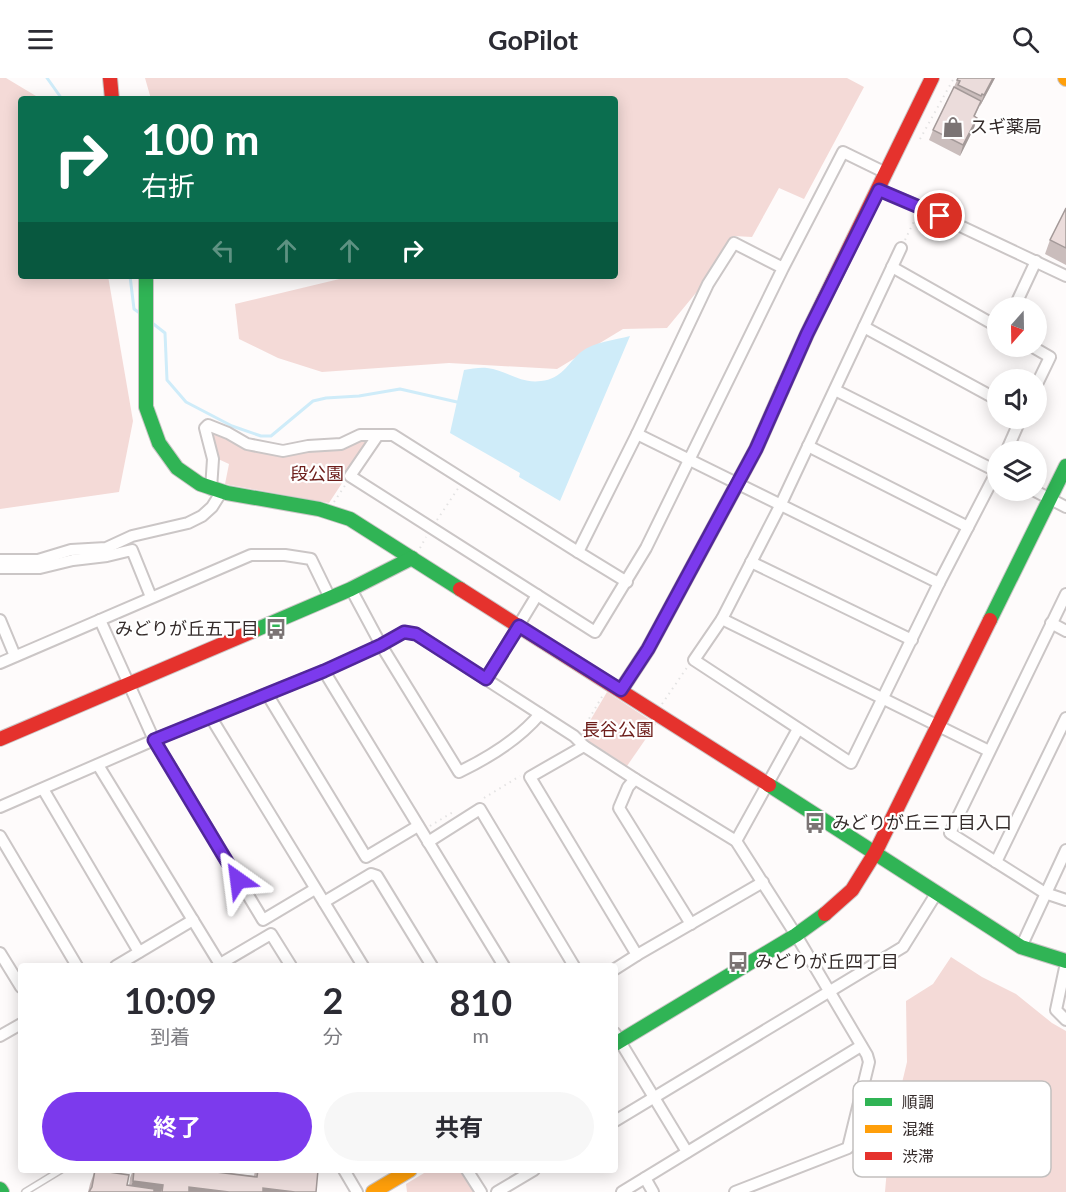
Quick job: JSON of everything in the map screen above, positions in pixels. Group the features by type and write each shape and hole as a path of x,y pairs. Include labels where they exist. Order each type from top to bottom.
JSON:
{"street":[{"path":"110,78 112,96"},
{"path":"621,690 648,649 756,449 807,334 932,78"},
{"path":"378,435 350,477 595,632 646,548 783,268 843,152 886,173"},
{"path":"879,190 921,207 1066,276"},
{"path":"578,552 708,284 734,243 783,268"},
{"path":"901,248 780,506 722,619 694,660 851,764 987,490"},
{"path":"1019,297 1036,261"},
{"path":"892,267 987,321"},
{"path":"146,279 146,407 151,426 166,458 175,467 217,490 329,510 415,555 519,626 936,894 1021,947 1066,962 1056,1010 1066,1020"},
{"path":"864,327 987,394"},
{"path":"1044,369 1050,357 1047,355"},
{"path":"835,390 987,465"},
{"path":"0,560 38,560 71,550 106,548 132,536 188,523 202,516 212,507 217,490 213,459 205,428 208,425 247,444 283,451 340,444 360,435 393,435 627,582"},
{"path":"637,434 939,583"},
{"path":"808,446 968,527"},
{"path":"618,1039 796,935 833,909 852,890 874,853 1066,466"},
{"path":"1047,498 1066,507"},
{"path":"0,568 40,568 132,550 151,597"},
{"path":"0,663 251,555 285,555 311,559 330,598"},
{"path":"0,740 351,589 415,555"},
{"path":"751,562 912,640"},
{"path":"351,589 381,645 459,772 485,759 532,724 540,714"},
{"path":"1066,594 950,832 1045,892 1066,900"},
{"path":"486,679 537,595"},
{"path":"722,619 882,699 938,724 988,751"},
{"path":"0,620 15,656"},
{"path":"100,620 154,740 263,920 315,888"},
{"path":"1052,623 1066,630"},
{"path":"0,807 210,716 324,671 404,632 416,634 574,736 584,746 635,779 736,841 796,935 861,1046 869,1062 864,1081"},
{"path":"324,671 502,963"},
{"path":"267,694 366,857 418,825"},
{"path":"210,716 361,963"},
{"path":"996,862 1066,718"},
{"path":"736,841 798,729"},
{"path":"584,746 530,777 637,955"},
{"path":"98,765 219,963"},
{"path":"635,779 628,787 619,808 691,924"},
{"path":"43,789 139,952"},
{"path":"428,842 480,810 572,963"},
{"path":"0,836 75,963"},
{"path":"1021,947 1066,850"},
{"path":"324,902 371,874 377,876 430,963"},
{"path":"618,967 763,882"},
{"path":"618,1119 903,947 936,894"},
{"path":"121,963 193,920"},
{"path":"223,963 271,934 289,963"},
{"path":"0,953 18,982"},
{"path":"0,1036 18,1026"},
{"path":"618,1042 655,1097 687,1152"},
{"path":"622,1192 861,1046"},
{"path":"735,1192 848,1148 853,1128"},
{"path":"346,1173 357,1192"},
{"path":"373,1192 405,1173"},
{"path":"469,1173 481,1192"},
{"path":"497,1192 529,1173"},
{"path":"645,1178 652,1192"}],"lane":[{"path":"25,1192 56,1173"}],"path":[{"path":"920,139 954,78"},
{"path":"901,248 921,207"},
{"path":"415,555 464,480"},
{"path":"334,502 345,484"},
{"path":"656,713 694,660"}],"green space":[{"path":"0,78 6,78 36,96 18,96 18,279 109,279 133,421 119,492 0,509"},
{"path":"145,78 847,78 864,87 804,199 779,188 752,237 734,236 705,282 667,328 623,329 557,369 449,363 322,372 278,358 239,339 235,304 339,279 618,279 618,96 150,96"},
{"name":"段公園","path":"213,430 282,454 364,437 367,445 329,503 225,484 229,464 216,458 209,432"},
{"name":"長谷公園","path":"607,692 656,724 627,766 581,736"},
{"path":"951,957 982,977 1016,994 1052,1023 1066,1031 1066,1192 885,1192 886,1177 1051,1177 1051,1081 902,1081 907,1062 906,1001 933,984"},
{"path":"424,1173 463,1173 474,1192 407,1192 406,1184"}],"water":[{"path":"630,336 560,501 519,477 520,473 450,433 464,370 487,368 526,381 548,380 559,374 586,349"}],"building":[{"path":"958,78 993,78 984,95 981,96 958,85 960,81 957,80"},
{"name":"スギ薬局","path":"954,87 981,101 974,116 977,118 963,145 933,130"},
{"path":"1066,208 1066,248 1050,240"},
{"path":"94,1173 115,1173 129,1175 127,1185 154,1189 154,1192 89,1192"},
{"path":"134,1173 224,1173 257,1177 258,1173 318,1173 316,1192 263,1188 263,1192 229,1192 189,1187 189,1192 162,1192 163,1185 133,1181"}],"waterway":[{"path":"47,78 60,96"},
{"path":"130,279 134,309 141,314"},
{"path":"151,322 165,333 167,380 186,402 232,426 261,436 271,436 313,401 326,398 359,396 400,389 457,402"}],"traffic: fast":[{"path":"146,279 146,407 159,443 177,468 200,484 227,493 319,509 350,519 460,589"},
{"path":"990,620 1066,466"},
{"path":"253,631 351,589 412,558"},
{"path":"769,785 1021,947 1066,961"},
{"path":"618,1042 796,935 825,914"}],"traffic: slow":[{"path":"621,690 648,649 756,449 782,390"},
{"path":"373,1192 405,1173"}],"traffic: jam":[{"path":"110,78 112,96"},
{"path":"782,390 932,78"},
{"path":"460,589 769,785"},
{"path":"825,914 852,890 875,853 990,620"},
{"path":"0,739 253,631"}],"place":[{"name":"スギ薬局","path":"953,127"},
{"name":"みどりが丘五丁目","path":"276,629"},
{"name":"みどりが丘三丁目入口","path":"815,823"},
{"name":"みどりが丘四丁目","path":"738,962"}],"route":[{"path":"238,880 154,740 324,671 404,632 416,634 486,679 519,626 621,690 648,649 679,594 700,550 756,449 807,334 879,190 940,216"}]}
